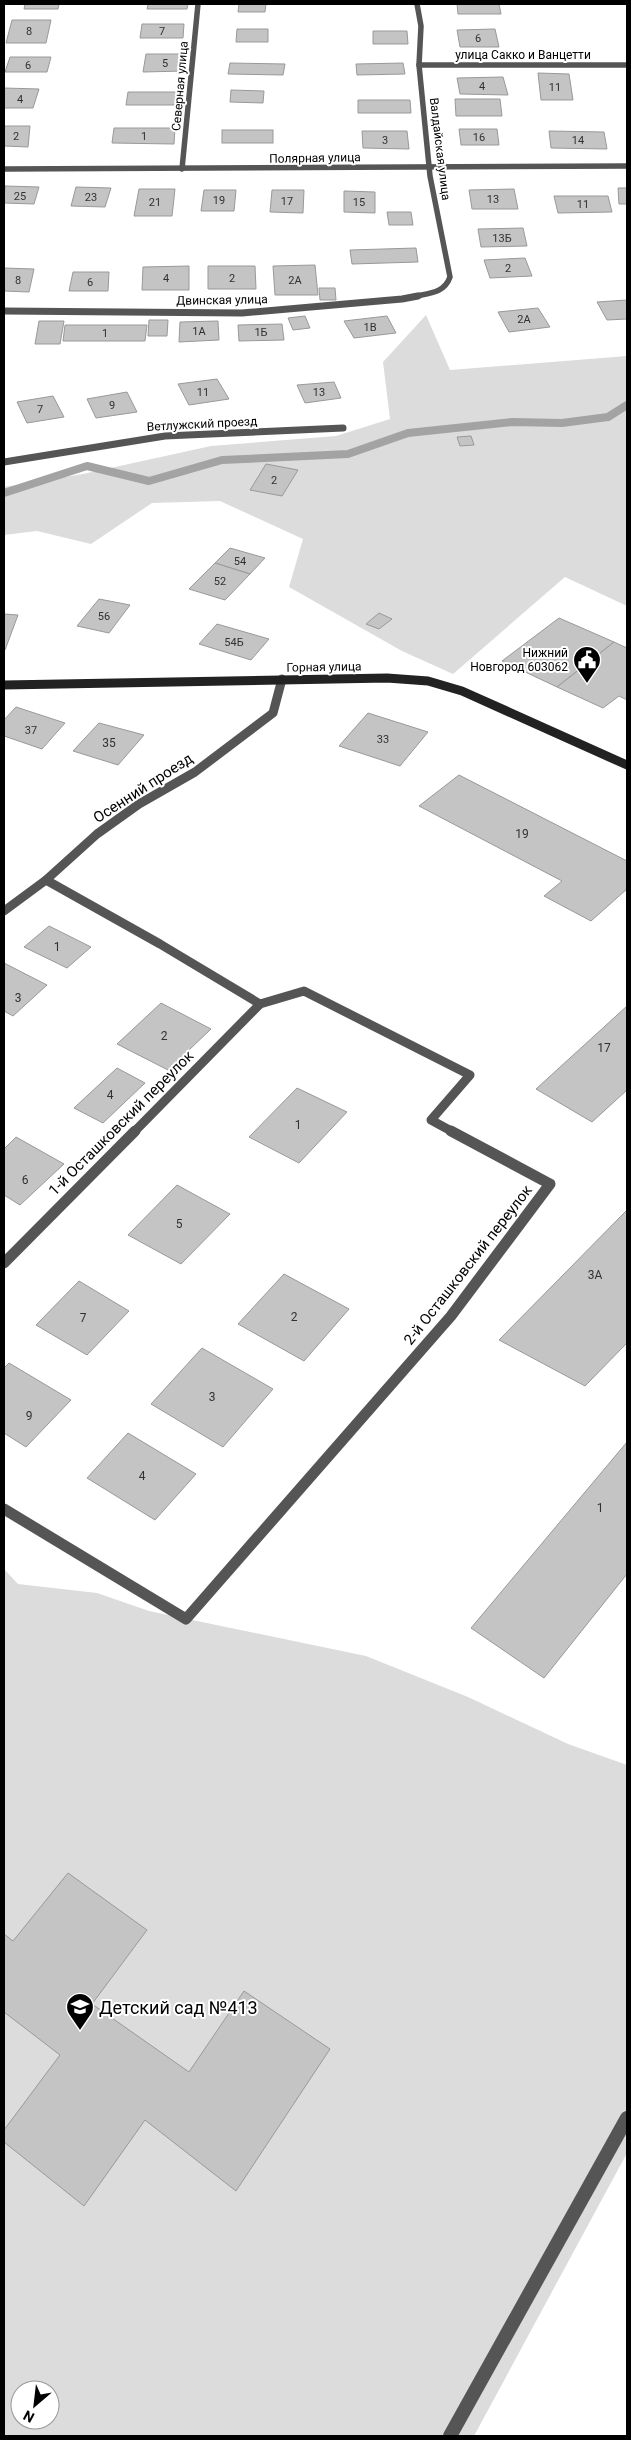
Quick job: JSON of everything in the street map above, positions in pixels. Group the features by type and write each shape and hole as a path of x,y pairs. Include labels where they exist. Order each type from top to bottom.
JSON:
{"main road":[{"name":"Горная улица","path":"4,685 387,678 428,681 462,690 627,765"}],"street":[{"name":"Северная улица","path":"182,169 198,4"},
{"name":"Валдайская улица","path":"417,4 421,26 419,65 429,166 450,277 447,286 439,291"},
{"name":"улица Сакко и Ванцетти","path":"419,65 627,65"},
{"name":"Полярная улица","path":"4,169 627,166"},
{"name":"Двинская улица","path":"4,311 242,313 402,299 439,291"},
{"name":"Ветлужский проезд","path":"4,462 165,436 343,428"},
{"name":"Осенний проезд","path":"4,911 46,880 97,834 125,814 195,772 273,713 282,679"},
{"path":"46,880 160,944 260,1004"},
{"name":"2-й Осташковский переулок","path":"4,1509 186,1619 451,1316 550,1184 431,1120 470,1075 304,991 260,1004"},
{"name":"1-й Осташковский переулок","path":"4,1263 260,1004"},
{"path":"450,2436 627,2118"}],"shaded area":[{"path":"426,315 450,370 627,356 627,606 565,577 453,674 402,651 289,587 303,539 220,501 152,503 91,544 37,531 4,535 4,487 83,474 211,446 336,436 390,419 383,362"},
{"path":"4,1569 18,1584 97,1593 149,1611 366,1656 468,1697 568,1744 627,1765 627,2153 474,2436 4,2436"}],"building":[{"path":"25,4 59,4 58,9 24,9"},
{"path":"148,4 188,4 187,9 147,9"},
{"path":"239,4 266,4 265,12 238,12"},
{"path":"457,4 499,4 501,14 458,14"},
{"path":"12,20 51,20 46,43 6,43"},
{"path":"142,24 184,24 183,38 140,38"},
{"path":"237,29 268,29 268,42 236,42"},
{"path":"495,29 499,47 460,47 457,30"},
{"path":"373,31 407,31 408,44 373,44"},
{"path":"146,54 186,54 184,71 143,72"},
{"path":"10,57 51,57 47,72 5,72"},
{"path":"230,63 285,64 283,75 228,74"},
{"path":"403,63 405,74 357,75 356,64"},
{"path":"538,73 569,74 573,100 541,100"},
{"path":"503,77 508,95 460,94 457,78"},
{"path":"4,88 39,89 33,108 4,108"},
{"path":"231,90 264,91 263,103 230,102"},
{"path":"128,92 179,92 178,105 126,105"},
{"path":"455,99 500,99 502,116 456,116"},
{"path":"358,100 410,100 411,113 358,113"},
{"path":"4,126 30,126 28,147 4,146"},
{"path":"114,128 175,128 174,144 112,143"},
{"path":"459,129 497,129 499,145 461,145"},
{"path":"222,130 273,130 273,143 222,143"},
{"path":"362,131 407,131 409,149 363,148"},
{"path":"549,131 604,132 607,149 551,148"},
{"path":"5,186 39,187 34,204 4,203"},
{"path":"76,187 111,188 105,207 71,206"},
{"path":"618,188 627,188 627,204 619,204"},
{"path":"139,189 175,189 172,216 134,216"},
{"path":"514,189 518,209 472,209 469,190"},
{"path":"204,190 236,190 234,211 201,211"},
{"path":"272,190 304,190 303,213 270,212"},
{"path":"344,191 375,192 375,213 344,212"},
{"path":"554,196 608,196 612,212 558,213"},
{"path":"387,212 411,212 413,225 389,225"},
{"path":"523,228 527,246 481,247 478,229"},
{"path":"416,248 418,262 352,264 350,250"},
{"path":"525,258 532,276 490,278 484,260"},
{"path":"315,265 318,295 275,295 273,266"},
{"path":"189,266 189,290 142,290 143,267"},
{"path":"208,266 255,266 256,289 208,289"},
{"path":"4,268 34,269 29,292 4,291"},
{"path":"73,272 109,272 108,291 69,291"},
{"path":"319,288 335,288 336,300 320,300"},
{"path":"627,300 627,319 607,320 597,302"},
{"path":"538,308 550,327 509,332 498,312"},
{"path":"305,316 310,328 293,330 288,318"},
{"path":"387,316 396,333 354,338 344,321"},
{"path":"149,320 168,320 167,336 148,336"},
{"path":"39,321 64,321 60,344 35,344"},
{"path":"218,321 219,340 179,342 180,322"},
{"path":"282,324 284,340 239,341 238,325"},
{"path":"65,325 147,325 145,341 63,341"},
{"path":"217,379 229,399 189,405 178,384"},
{"path":"334,382 341,398 305,403 297,385"},
{"path":"127,392 137,412 96,418 87,399"},
{"path":"53,396 64,417 27,423 17,402"},
{"path":"471,436 474,445 460,446 457,437"},
{"path":"266,464 298,470 282,496 250,490"},
{"path":"230,548 265,558 250,574 215,563"},
{"path":"215,563 250,574 225,600 189,589"},
{"path":"99,599 130,605 109,633 77,626"},
{"path":"379,613 392,619 379,629 366,624"},
{"path":"4,614 18,615 5,650 4,650"},
{"path":"559,618 614,642 557,687 502,661"},
{"path":"217,624 269,639 251,660 199,644"},
{"path":"614,642 627,648 627,700 619,696 603,708 557,687"},
{"path":"16,707 65,723 42,749 4,736 4,720"},
{"path":"368,713 428,732 400,766 339,746"},
{"path":"99,723 144,735 118,765 73,751"},
{"path":"459,775 627,861 627,889 591,921 544,896 562,881 419,806"},
{"path":"49,926 91,947 67,968 24,947"},
{"path":"4,963 47,985 13,1016 4,1011"},
{"path":"161,1003 211,1029 168,1070 117,1044"},
{"path":"627,1006 627,1090 592,1122 536,1089"},
{"path":"117,1068 145,1083 103,1123 74,1108"},
{"path":"297,1088 347,1112 299,1163 249,1137"},
{"path":"16,1137 64,1164 20,1205 4,1195 4,1149"},
{"path":"177,1185 230,1214 181,1264 128,1235"},
{"path":"627,1210 627,1343 585,1386 499,1340"},
{"path":"284,1274 349,1309 304,1361 238,1324"},
{"path":"79,1281 129,1311 87,1355 36,1325"},
{"path":"202,1348 273,1389 223,1447 151,1404"},
{"path":"9,1363 71,1400 26,1447 4,1433 4,1368"},
{"path":"128,1433 196,1474 155,1520 87,1478"},
{"path":"627,1442 627,1574 544,1678 471,1628"},
{"name":"Детский сад №413","path":"68,1873 147,1930 92,2004 189,2072 244,1991 330,2049 236,2191 145,2120 84,2206 4,2142 4,2130 60,2055 4,2012 4,1934 13,1941"}],"waterway":[{"path":"4,493 87,466 149,481 222,460 348,454 408,433 512,422 562,423 608,417 627,405"}],"place":[{"name":"Нижний Новгород 603062","path":"587,684"},
{"name":"Детский сад №413","path":"80,2031"}]}
